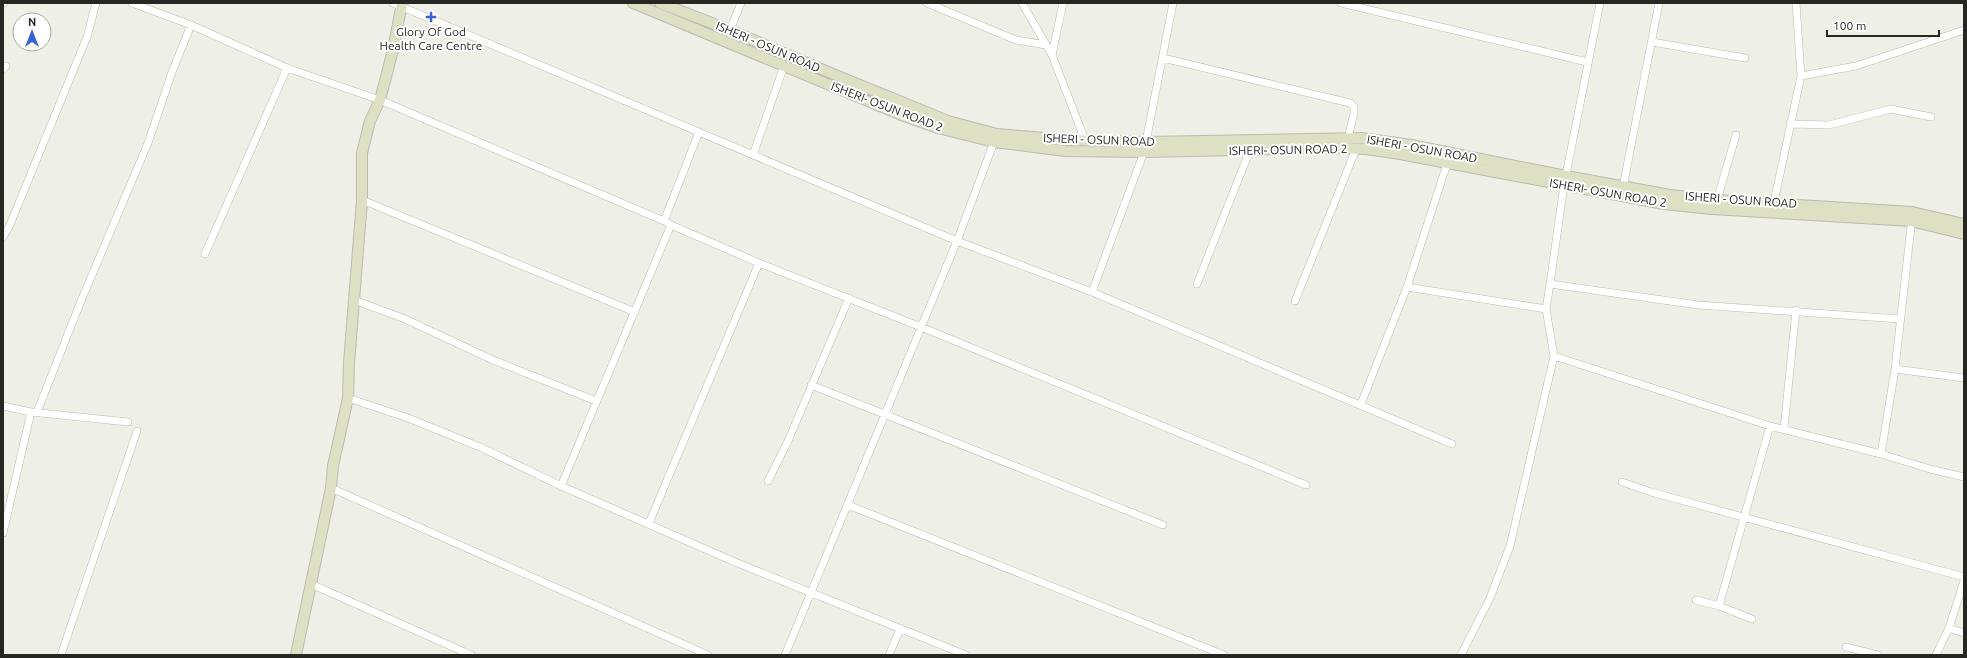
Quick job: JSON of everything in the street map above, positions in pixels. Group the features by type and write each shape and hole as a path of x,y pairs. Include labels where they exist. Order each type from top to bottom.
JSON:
{"main road":[{"name":"ISHERI- OSUN ROAD 2","path":"632,3 906,116 938,128 994,142 1065,151 1144,152 1356,149 1400,154 1447,164 1565,181 1664,204 1712,209 1912,217 1964,234"},
{"name":"ISHERI - OSUN ROAD","path":"660,3 730,30 948,121 997,134 1085,140 1147,142 1361,138 1411,145 1565,181 1717,200 1774,202 1964,224"},
{"path":"296,655 331,488 333,466 348,398 349,363 362,200 362,153 370,121 380,100 399,4"}],"street":[{"path":"3,237 9,227 88,37 96,3"},
{"path":"132,3 190,25 287,68 380,100 664,220 671,225 759,263 921,327 1306,485"},
{"path":"730,30 741,3"},
{"path":"927,3 1016,40 1046,45"},
{"path":"1022,3 1052,55 1085,140"},
{"path":"1052,55 1063,3"},
{"path":"1092,292 1147,142 1173,3"},
{"path":"1341,3 1588,62"},
{"path":"1460,655 1490,598 1510,546 1554,356 1546,309 1565,181 1600,3"},
{"path":"1622,187 1659,3"},
{"path":"1774,202 1801,76 1796,3"},
{"path":"399,4 957,241 1092,292 1361,404 1452,444"},
{"path":"3,533 34,412 148,143 190,25"},
{"path":"1801,76 1856,66 1964,30"},
{"path":"1652,42 1745,58"},
{"path":"1163,58 1350,103 1354,107 1354,113 1348,138"},
{"path":"753,155 784,66"},
{"path":"205,254 287,68"},
{"path":"1790,124 1829,125 1891,109 1931,117"},
{"path":"664,220 699,132"},
{"path":"1717,200 1736,135"},
{"path":"785,655 848,505 866,456 885,415 957,241 994,142"},
{"path":"1294,301 1356,149"},
{"path":"1197,284 1250,150"},
{"path":"1361,404 1407,287 1447,164"},
{"path":"362,200 635,312"},
{"path":"1881,454 1895,369 1912,217"},
{"path":"561,486 671,225"},
{"path":"649,523 759,263"},
{"path":"1550,284 1698,304 1796,310 1900,319"},
{"path":"1407,287 1546,309"},
{"path":"768,481 849,298"},
{"path":"354,300 404,319 493,360 596,401"},
{"path":"1784,429 1796,310"},
{"path":"1554,356 1770,426 1964,477"},
{"path":"1895,369 1964,378"},
{"path":"811,385 1163,525"},
{"path":"348,398 408,418 480,447 561,486 649,523 735,562 966,655"},
{"path":"3,406 34,412 128,422"},
{"path":"1719,606 1746,516 1770,426"},
{"path":"61,655 137,432"},
{"path":"1622,482 1651,492 1746,516 1964,577"},
{"path":"331,488 708,655"},
{"path":"848,505 1224,655"},
{"path":"1936,655 1949,628 1964,580"},
{"path":"311,584 471,655"},
{"path":"1696,600 1719,606 1752,619"},
{"path":"1949,628 1964,633"},
{"path":"889,655 900,629"},
{"path":"1846,647 1878,655"}],"place":[{"name":"Glory Of God Health Care Centre","path":"431,17"}]}
